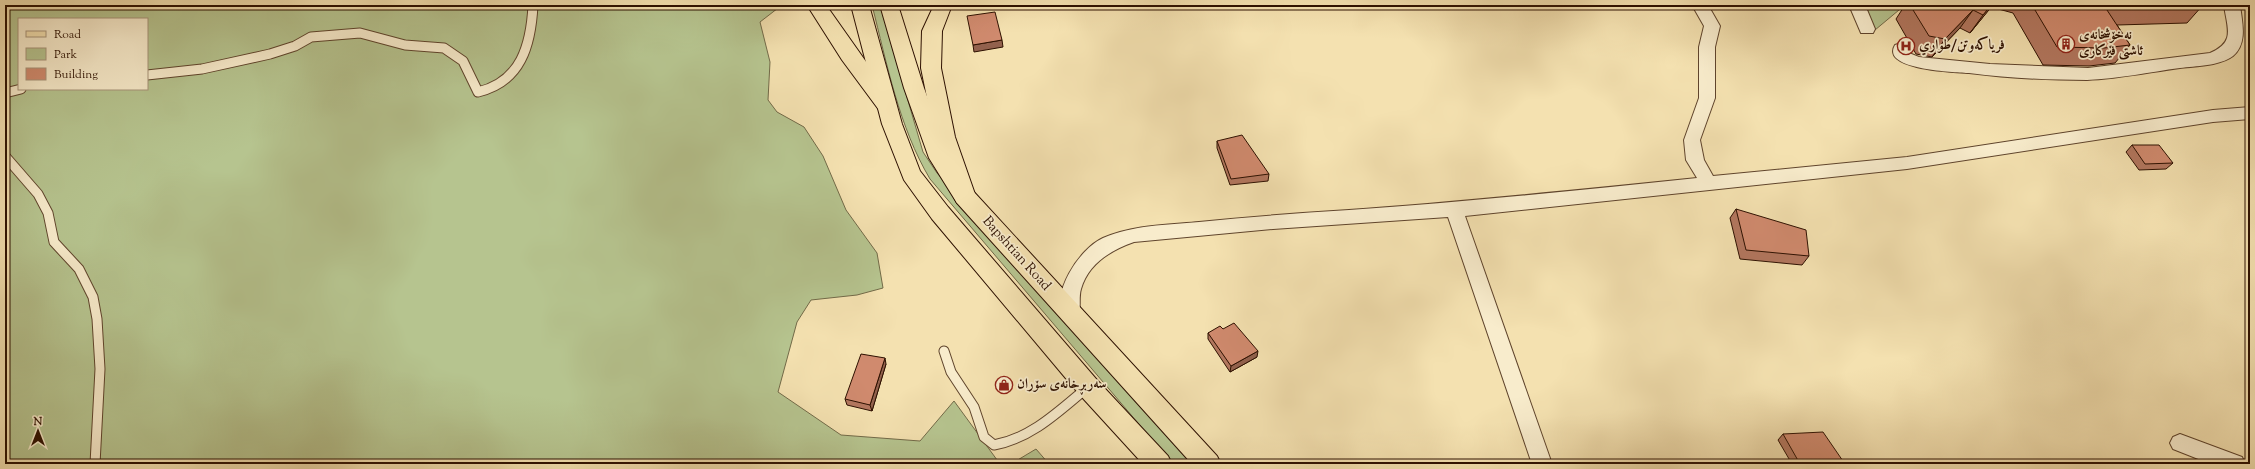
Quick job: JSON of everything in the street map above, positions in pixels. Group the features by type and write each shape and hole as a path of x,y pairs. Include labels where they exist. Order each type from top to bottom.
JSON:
{"main road":[{"path":"816,5 849,55 886,105"},
{"path":"860,5 886,105 911,174 940,213 1088,388 1159,464"},
{"name":"Bapshtian Road","path":"889,5 914,88 939,158 965,197 1208,464"},
{"path":"943,5 932,30 931,68 945,138 965,197"}],"street":[{"path":"1700,5 1712,26 1707,47 1706,98 1692,140 1695,160 1708,183"},
{"path":"1858,5 1867,29"},
{"path":"1901,49 1902,56 1917,62 1990,70 2088,74 2174,64 2212,58 2227,52 2236,38 2232,5"},
{"path":"1070,314 1071,290 1081,269 1098,251 1114,242 1133,235 1273,222 1454,210 1907,163 2213,116 2250,113"},
{"path":"1454,210 1542,464"},
{"path":"2180,443 2235,464"}],"lane":[{"path":"148,74 202,69 270,54 295,46 311,37 360,33 369,34 405,45 444,48 463,61 478,92 486,92 508,78 519,64 528,46 533,21 532,5"},
{"path":"5,93 18,90"},
{"path":"5,156 38,193 46,209 57,246 72,259 87,281 93,300 99,323 99,376 95,464"},
{"path":"944,351 951,372 961,385 974,407 984,437 994,445 1007,444 1022,437 1088,388"}],"green space":[{"path":"5,5 782,5 760,22 770,62 768,100 777,112 804,127 823,156 846,210 877,253 883,288 857,295 811,300 797,322 778,392 841,435 920,441 954,401 1000,464 5,464"},
{"path":"872,5 880,5 923,152 937,173 1192,464 1175,464 1161,450 930,179 919,159 902,117"},
{"path":"1863,5 1905,5 1875,30"},
{"path":"1036,449 1049,464 1011,464"}],"building":[{"path":"1910,5 1991,5 1983,15 1973,10 1945,39 1929,36"},
{"path":"2032,5 2203,5 2105,7 2130,45 2104,48 2057,47"},
{"path":"995,12 1002,40 973,45 967,16"},
{"path":"1242,135 1269,174 1231,179 1217,141"},
{"path":"2132,145 2159,145 2173,163 2145,164"},
{"path":"1736,209 1806,230 1809,256 1746,250"},
{"path":"1234,323 1258,351 1231,366 1208,333 1220,326 1223,329"},
{"path":"861,354 885,358 870,405 845,399"},
{"path":"1823,432 1845,464 1800,464 1783,434"}],"place":[{"name":"نەخۆشخانەی ئاشتی فێرکاری","path":"2066,44"},
{"name":"فریاکەوتن/طواري","path":"1906,46"},
{"name":"سەربڕخانەی سۆران","path":"1004,385"}]}
